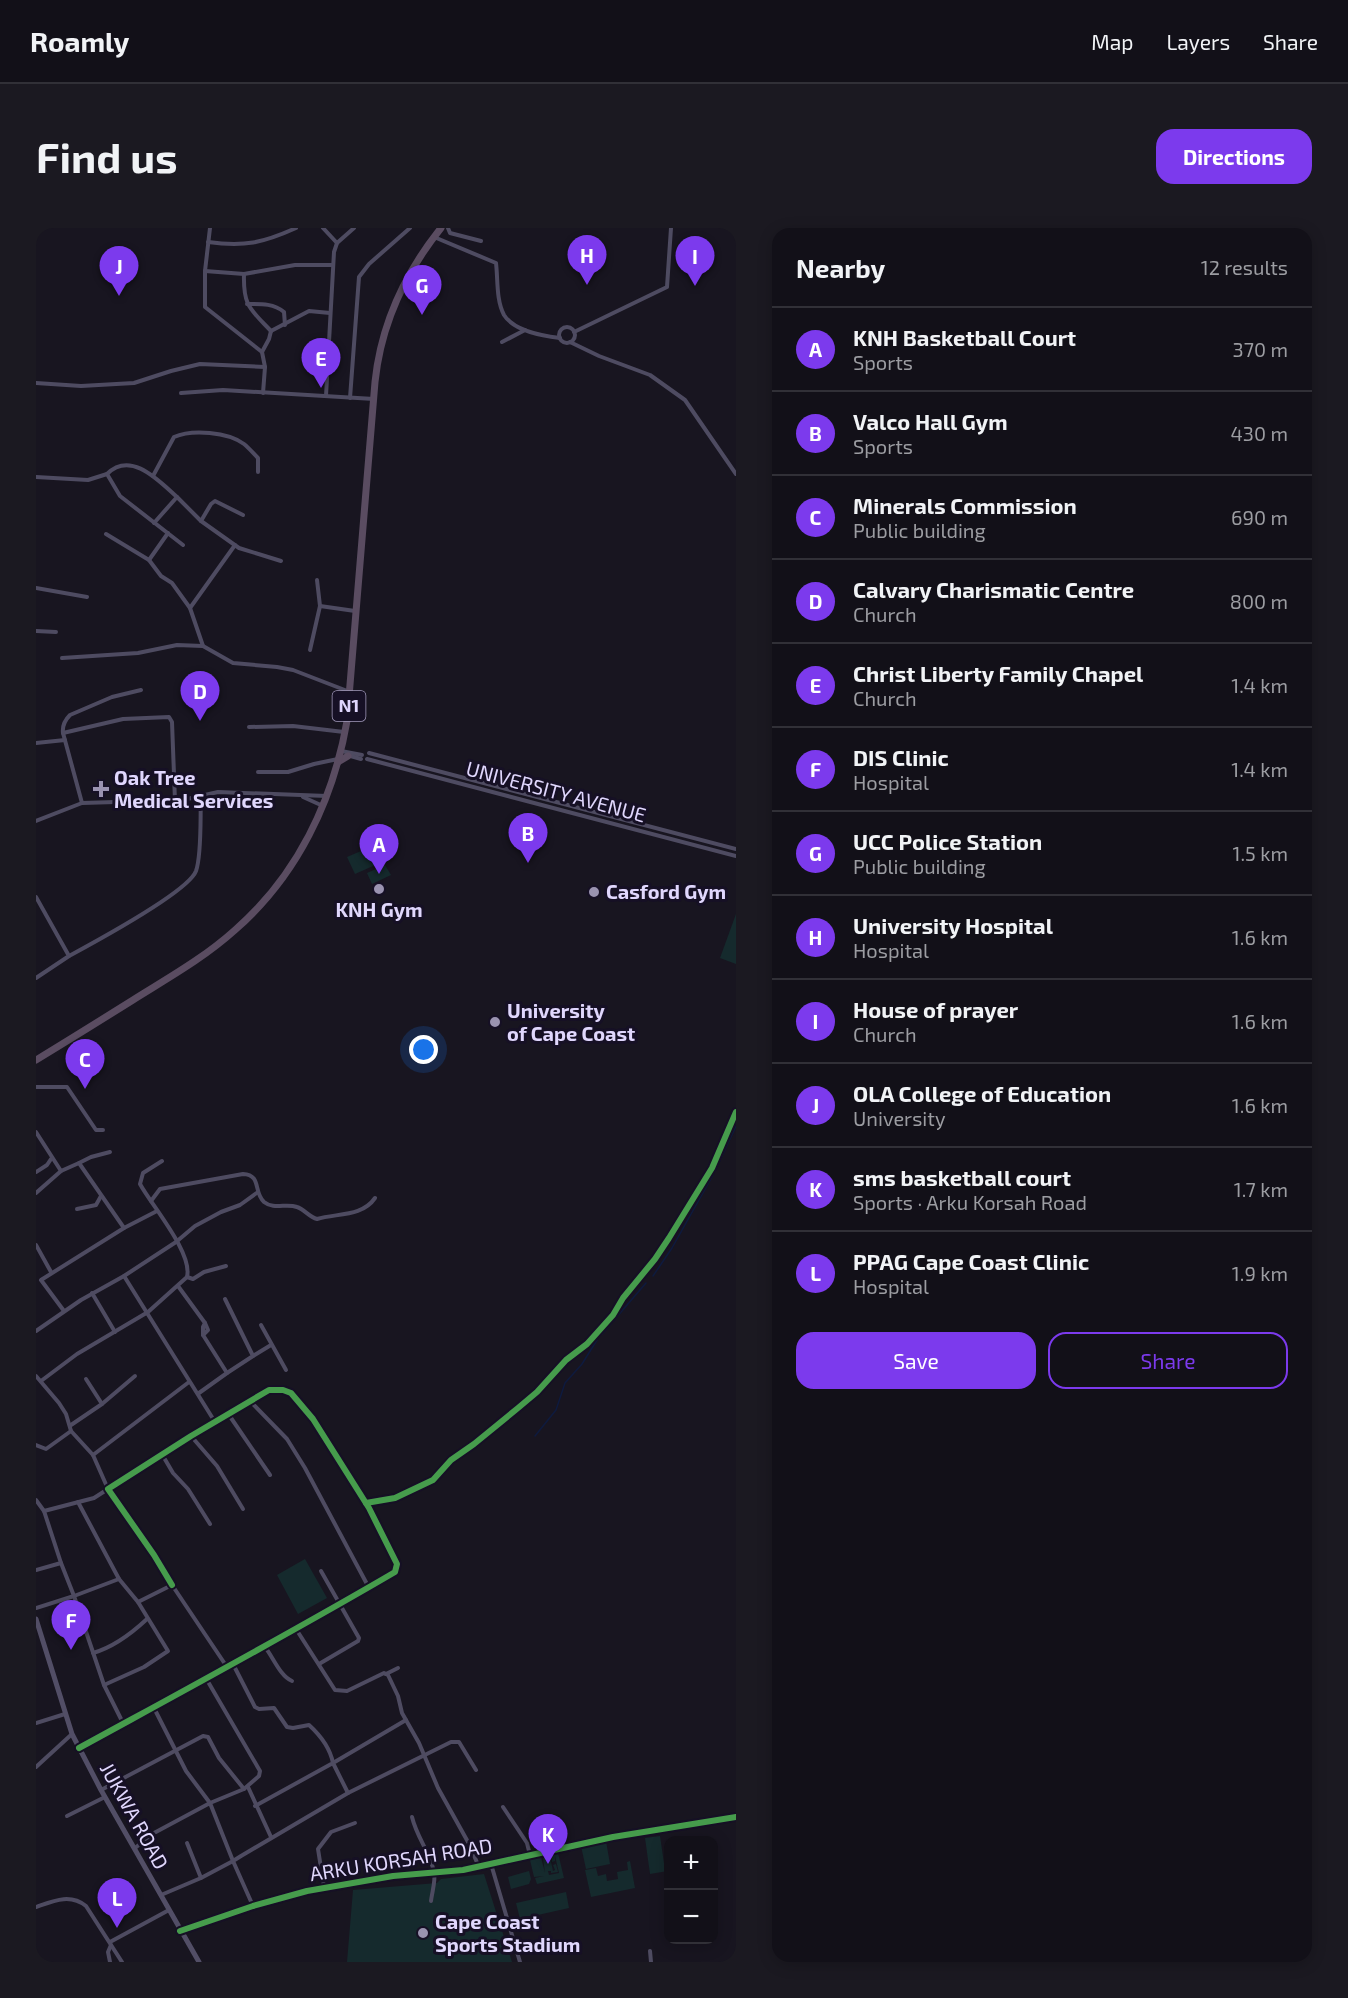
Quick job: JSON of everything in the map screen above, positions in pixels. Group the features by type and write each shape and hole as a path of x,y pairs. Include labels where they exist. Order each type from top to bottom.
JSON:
{"highway":[{"name":"N1","path":"36,1060 184,968 235,931 281,880 306,841 323,807 343,756 379,356 392,311 409,274 441,228"}],"main road":[{"name":"JUKWA ROAD","path":"36,1618 38,1634 72,1734 100,1790 199,1962"}],"street":[{"path":"210,228 205,271 205,307 262,351 265,367 263,393"},
{"path":"208,242 233,245 258,243 296,228"},
{"path":"323,228 337,243"},
{"path":"326,396 333,265 337,243 354,228"},
{"path":"351,398 359,276 369,264 410,228"},
{"path":"448,228 450,233 481,241"},
{"path":"574,332 667,287 671,228"},
{"path":"434,237 496,263 500,300 504,314 510,321 526,330 543,336 560,338 565,342 582,346 599,356 650,375 685,400 736,474"},
{"path":"205,271 244,274 295,265 333,265"},
{"path":"244,274 249,309 271,331"},
{"path":"247,304 269,305 282,310 285,326"},
{"path":"271,331 285,326 309,311 330,313"},
{"path":"560,338 559,332 564,328 570,328 574,332 574,337 570,342"},
{"path":"502,342 526,330"},
{"path":"262,351 270,339 271,331"},
{"path":"574,337 582,346"},
{"path":"36,383 81,386 134,383 188,367 209,364 265,367"},
{"path":"181,393 224,390 374,399"},
{"path":"153,476 171,440 191,433 207,433 242,443 258,458 258,472"},
{"path":"36,477 88,480 126,465 145,470 201,521 235,545 281,561"},
{"path":"107,474 120,496 183,545"},
{"path":"154,523 177,497"},
{"path":"201,521 215,501 243,515"},
{"path":"149,560 168,533"},
{"path":"106,534 149,560 161,576 172,583 190,608 203,646"},
{"path":"190,608 235,545"},
{"path":"310,650 320,606 317,580"},
{"path":"36,588 87,597"},
{"path":"320,606 356,611"},
{"path":"36,632 56,632"},
{"path":"62,658 138,653 177,645 203,646 233,663 293,670 350,692"},
{"path":"82,802 63,732 66,719 70,715 112,697 141,690"},
{"path":"63,732 123,719 169,717 172,722 175,801"},
{"path":"249,727 293,726 345,732"},
{"path":"36,743 65,740"},
{"name":"UNIVERSITY AVENUE","path":"369,753 736,849"},
{"path":"258,772 288,772 343,756 361,757"},
{"name":"UNIVERSITY AVENUE","path":"367,759 736,856"},
{"path":"36,821 82,802 175,801 225,792 328,796"},
{"path":"36,978 132,920 189,881 196,872 198,861 201,796"},
{"path":"302,796 323,807"},
{"path":"36,897 69,956"},
{"path":"36,1087 67,1087 96,1130 103,1130"},
{"path":"366,1503 395,1498 433,1480 451,1460 537,1392 566,1360 587,1344 613,1315 623,1298 664,1245 704,1182 718,1156 736,1112"},
{"path":"36,1132 61,1172"},
{"path":"36,1193 61,1172 91,1157 110,1152"},
{"path":"36,1172 47,1165 51,1159"},
{"path":"41,1381 77,1354 148,1312 187,1277 188,1264 140,1184 143,1173 162,1161"},
{"path":"79,1163 124,1228"},
{"path":"151,1201 160,1189 243,1174 250,1174 254,1177 258,1192 266,1203 278,1207 298,1207 317,1220 328,1215 360,1211 375,1198"},
{"path":"36,1331 92,1293 124,1276 176,1242 195,1226 220,1212 240,1205 258,1192"},
{"path":"76,1209 96,1206 101,1196"},
{"path":"36,1283 124,1228 157,1211"},
{"path":"36,1245 51,1272"},
{"path":"187,1277 193,1279 204,1272 226,1266"},
{"path":"124,1276 215,1422"},
{"path":"41,1280 64,1311"},
{"path":"178,1286 205,1323 203,1335 227,1373"},
{"path":"92,1293 115,1332"},
{"path":"225,1299 253,1356"},
{"path":"261,1325 286,1370"},
{"path":"199,1393 271,1345"},
{"path":"36,1376 60,1403 71,1425 71,1431 93,1455 108,1490 154,1555 227,1667"},
{"path":"71,1425 102,1404 135,1376"},
{"path":"86,1379 102,1404"},
{"path":"93,1455 189,1382"},
{"path":"44,1511 99,1496 191,1436 269,1390 283,1390 291,1393 313,1419 366,1503 394,1555 397,1568 395,1572 207,1680 153,1706 79,1748"},
{"path":"250,1401 287,1439 368,1586"},
{"path":"229,1415 270,1475"},
{"path":"36,1445 46,1449 71,1431"},
{"path":"191,1436 217,1466 243,1509"},
{"path":"163,1456 210,1524"},
{"path":"36,1500 44,1511 104,1685 123,1723"},
{"path":"78,1502 119,1579 138,1602 168,1651 144,1667 104,1685"},
{"path":"36,1570 61,1563"},
{"path":"319,1664 359,1640 321,1571"},
{"path":"36,1608 119,1579"},
{"path":"138,1602 172,1585"},
{"path":"93,1653 120,1640 147,1618"},
{"path":"296,1629 335,1690 339,1692 347,1691 398,1668"},
{"path":"265,1647 283,1674 292,1681"},
{"path":"233,1664 255,1707 273,1708 290,1728 309,1725 317,1732 327,1746 348,1793"},
{"path":"386,1674 397,1692 406,1720 419,1743 438,1788 479,1867"},
{"path":"135,1848 154,1833 210,1803 246,1788 259,1776 260,1771 207,1680"},
{"path":"153,1706 186,1771 210,1803 253,1906"},
{"path":"36,1723 65,1714"},
{"path":"255,1806 406,1720"},
{"path":"36,1767 72,1734"},
{"path":"100,1790 203,1736 208,1737 219,1758 246,1788 271,1837"},
{"path":"161,1895 233,1861 348,1793 423,1755 457,1741 476,1770"},
{"path":"67,1816 105,1797"},
{"path":"503,1807 527,1843 530,1855"},
{"path":"412,1817 415,1831 435,1873 431,1901"},
{"name":"ARKU KORSAH ROAD","path":"180,1931 253,1906 324,1887 393,1876 479,1867 613,1837 736,1817"},
{"path":"324,1887 318,1849 331,1832 355,1823"},
{"path":"186,1843 201,1878"},
{"path":"491,1864 520,1962"},
{"path":"36,1907 59,1899 81,1903 111,1943 122,1962"},
{"path":"110,1962 108,1952 111,1943 170,1910"},
{"path":"650,1951 651,1962"}],"green space":[{"path":"513,825 531,825 531,835 513,835"},
{"path":"375,845 382,862 355,874 347,857"},
{"path":"385,865 391,875 372,884 367,873"},
{"path":"736,914 736,964 720,958"},
{"path":"305,1559 327,1598 298,1614 277,1575"},
{"path":"660,1836 664,1872 650,1874 645,1838"},
{"path":"606,1841 610,1864 586,1869 581,1846"},
{"path":"558,1853 564,1878 537,1884 535,1878 544,1876 534,1877 530,1860 541,1857 545,1873 543,1858 550,1857 553,1871 555,1870 553,1865 556,1864 558,1872 548,1871 549,1875 559,1873 555,1856 555,1861 552,1862 551,1855"},
{"path":"630,1861 635,1888 591,1897 585,1870 596,1868 598,1876 606,1874 607,1881 618,1879 617,1872 628,1870 627,1862"},
{"path":"529,1871 531,1879 529,1884 511,1889 508,1877"},
{"name":"Cape Coast Sports Stadium","path":"484,1874 512,1962 347,1962 353,1890 437,1883 441,1879"},
{"path":"566,1892 569,1908 520,1919 516,1903"}],"waterway":[{"path":"715,1171 736,1126"},
{"path":"653,1276 672,1248 713,1175"},
{"path":"602,1334 646,1283"},
{"path":"535,1436 556,1410 565,1383 582,1364 597,1340"}],"cycle path":[{"path":"366,1503 395,1498 433,1480 451,1460 537,1392 566,1360 587,1344 613,1315 623,1298 669,1238 712,1168 736,1112"},
{"path":"79,1748 356,1595 395,1572 397,1564 369,1508 313,1419 291,1393 283,1390 269,1390 108,1489 172,1585"},
{"path":"180,1931 253,1906 307,1891 393,1876 463,1870 613,1837 736,1817"}],"place":[{"name":"University Hospital","path":"587,285"},
{"name":"House of prayer","path":"695,286"},
{"name":"OLA College of Education","path":"119,296"},
{"name":"UCC Police Station","path":"422,315"},
{"name":"Christ Liberty Family Chapel","path":"321,388"},
{"name":"Calvary Charismatic Centre","path":"200,721"},
{"name":"Oak Tree Medical Services","path":"101,789"},
{"name":"Valco Hall Gym","path":"528,863"},
{"name":"KNH Basketball Court","path":"379,874"},
{"name":"KNH Gym","path":"379,889"},
{"name":"Casford Gym","path":"594,892"},
{"name":"University of Cape Coast","path":"495,1022"},
{"name":"Minerals Commission","path":"85,1089"},
{"name":"DIS Clinic","path":"71,1650"},
{"name":"sms basketball court","path":"548,1864"},
{"name":"PPAG Cape Coast Clinic","path":"117,1928"},
{"name":"Cape Coast Sports Stadium","path":"423,1933"}]}
